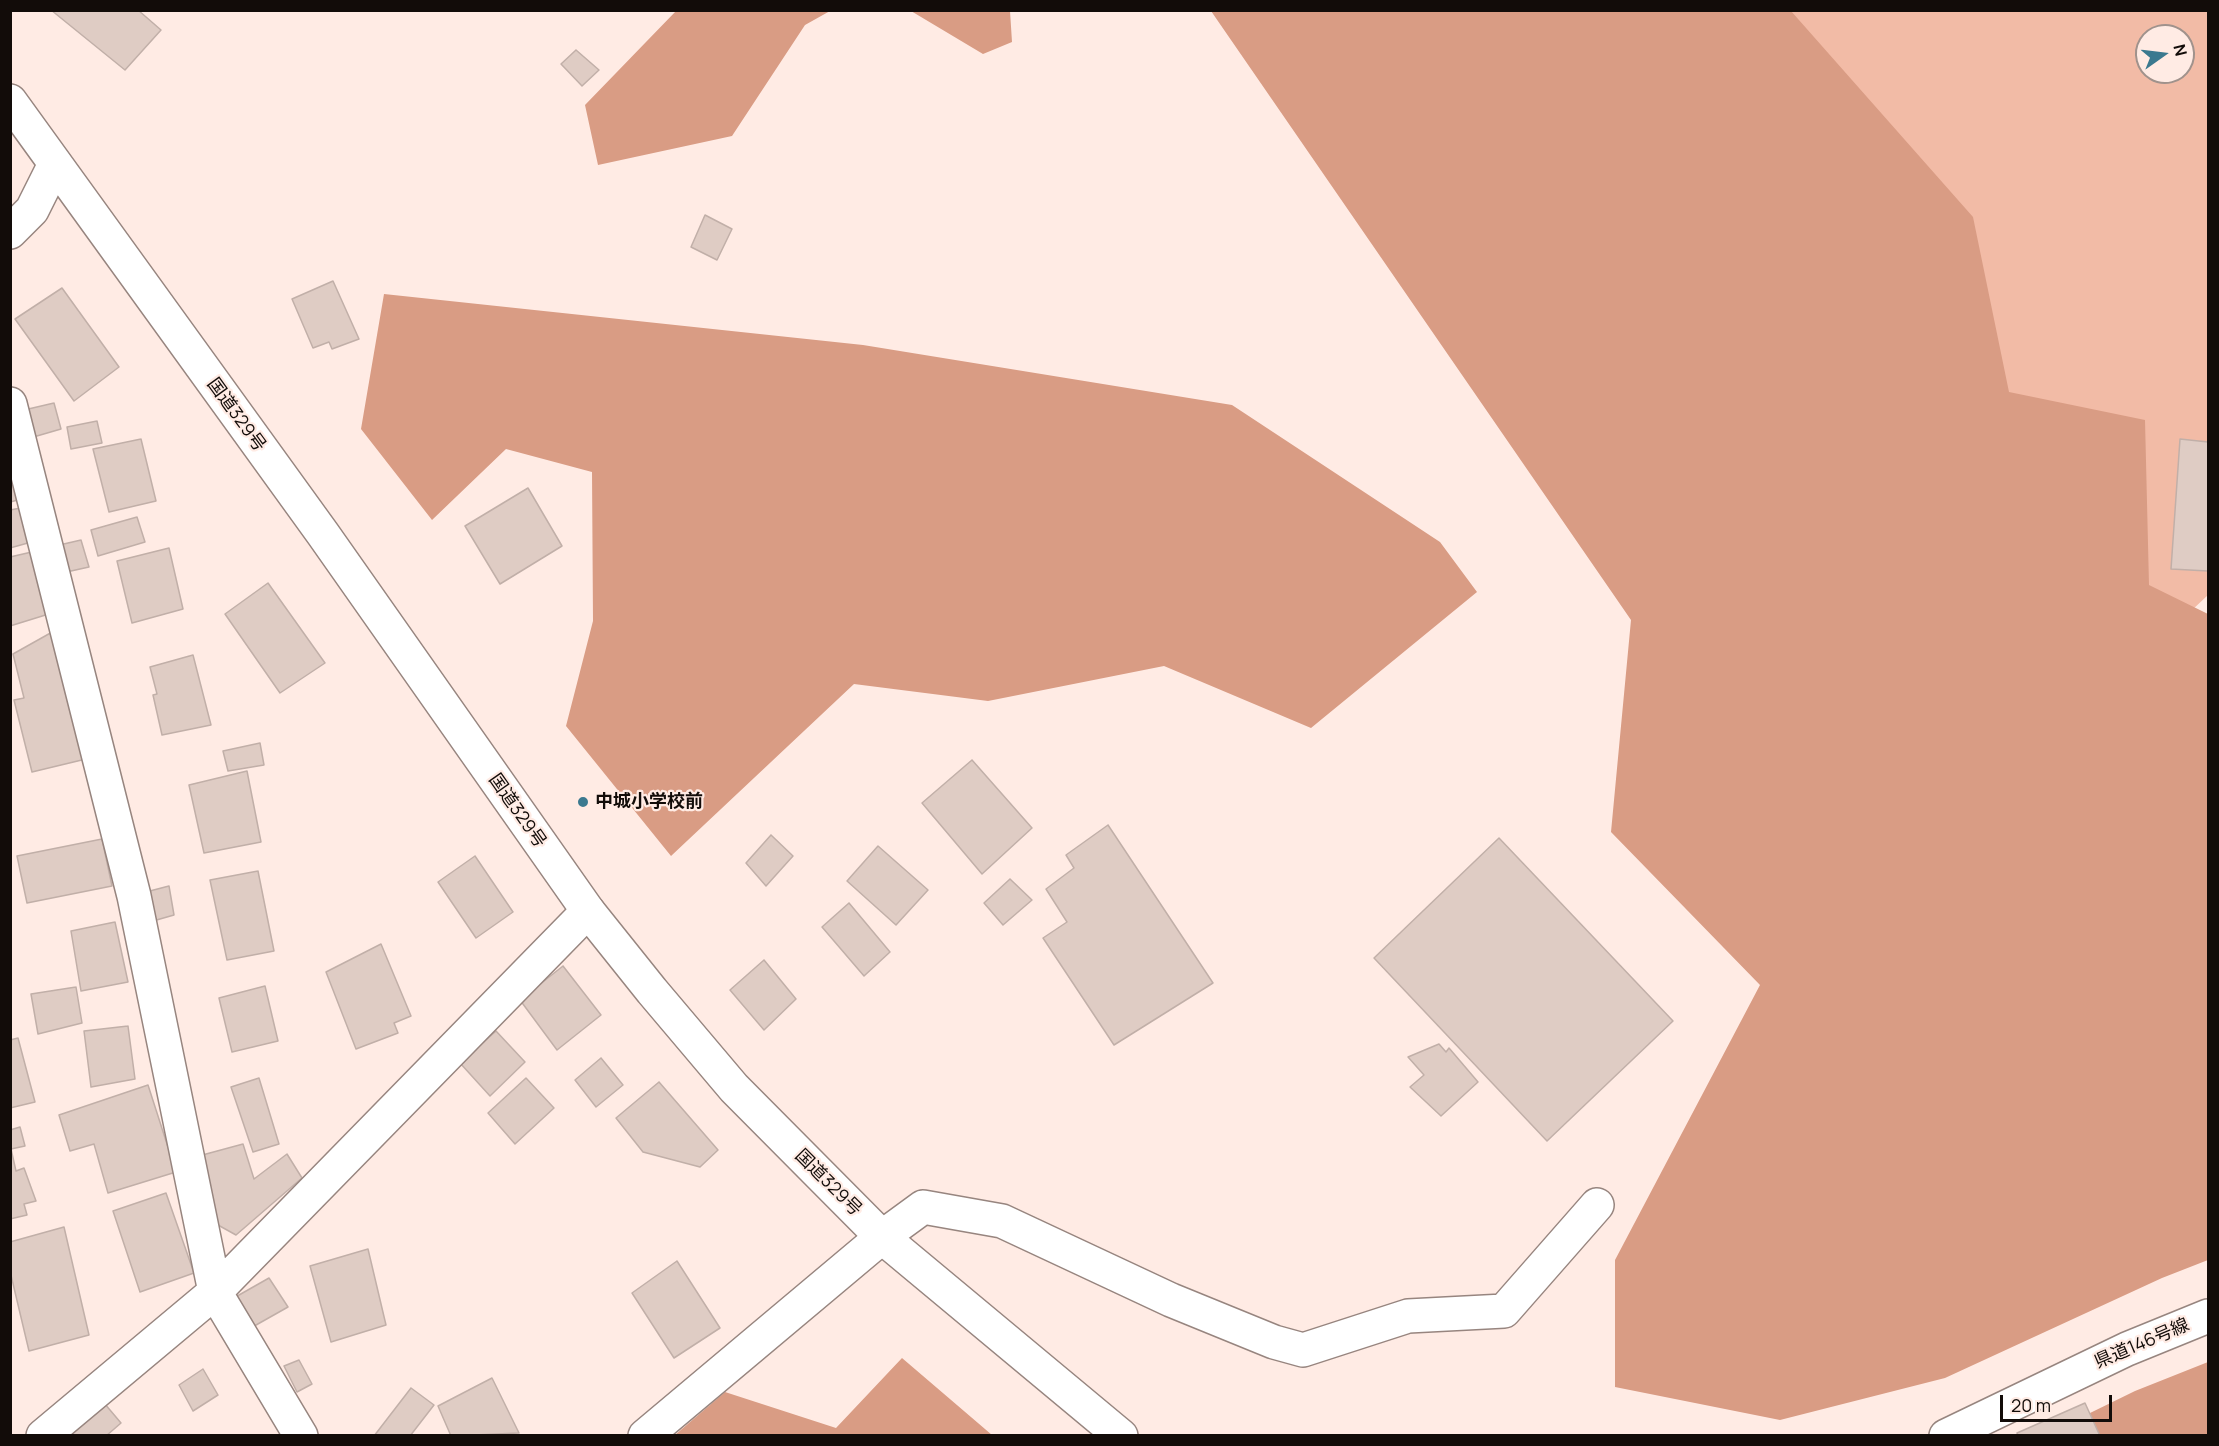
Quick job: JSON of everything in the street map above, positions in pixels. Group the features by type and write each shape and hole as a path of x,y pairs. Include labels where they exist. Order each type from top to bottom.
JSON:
{"main road":[{"name":"国道329号","path":"10,101 323,534 588,911 734,1088 882,1238 1121,1436"},
{"path":"10,232 32,210 55,164"},
{"path":"10,404 134,896 215,1292 301,1436"},
{"path":"43,1436 215,1292 588,911"},
{"path":"645,1436 882,1238 923,1207 1002,1221 1171,1300 1274,1342 1303,1350 1408,1316 1504,1311 1597,1205"},
{"name":"県道146号線","path":"1946,1436 2127,1349 2208,1316"}],"shaded area":[{"path":"676,11 830,11 805,25 732,136 598,165 585,105"},
{"path":"911,11 1010,11 1012,42 983,54"},
{"path":"1211,11 1791,11 1973,217 2009,392 2145,420 2149,585 2208,614 2208,1260 2162,1278 1945,1378 1780,1420 1615,1387 1615,1260 1760,985 1611,832 1631,620"},
{"path":"1263,11 2208,11 2208,595 2121,677"},
{"path":"384,294 863,345 1232,405 1440,542 1477,592 1311,728 1164,666 988,701 854,684 671,856 566,726 593,621 592,472 506,449 432,520 361,429"},
{"path":"902,1358 992,1435 675,1435 725,1392 836,1428"},
{"path":"2208,1362 2208,1435 2043,1436 2135,1391"}],"building":[{"path":"51,10 138,10 161,30 125,70"},
{"path":"576,50 599,70 582,86 561,64"},
{"path":"705,215 732,229 717,260 691,247"},
{"path":"333,281 359,339 332,349 329,342 313,348 292,299"},
{"path":"62,288 119,367 74,401 15,319"},
{"path":"54,403 61,429 30,438 24,410"},
{"path":"97,421 102,443 71,449 67,427"},
{"path":"141,439 156,501 109,512 93,449"},
{"path":"2180,439 2208,442 2208,571 2171,569"},
{"path":"10,455 22,499 10,502"},
{"path":"528,488 562,546 500,584 465,526"},
{"path":"26,507 35,541 10,548 10,510"},
{"path":"137,517 145,542 98,556 91,530"},
{"path":"81,540 89,567 62,573 55,546"},
{"path":"169,548 183,609 132,623 117,561"},
{"path":"36,551 52,613 10,626 10,557"},
{"path":"268,583 325,663 280,693 225,614"},
{"path":"54,631 86,759 32,772 14,700 24,698 13,654"},
{"path":"193,655 211,725 162,735 153,695 157,694 150,667"},
{"path":"260,743 264,765 228,771 223,751"},
{"path":"972,760 1032,828 982,874 922,803"},
{"path":"247,771 261,842 204,853 189,785"},
{"path":"1108,825 1213,983 1114,1045 1043,938 1067,922 1046,889 1074,868 1066,855"},
{"path":"771,835 793,856 766,886 746,863"},
{"path":"1499,838 1673,1021 1547,1141 1374,958"},
{"path":"102,839 112,886 27,903 17,856"},
{"path":"878,846 928,890 896,925 847,881"},
{"path":"475,856 513,912 476,938 438,882"},
{"path":"258,871 274,951 227,960 210,880"},
{"path":"1010,879 1032,900 1003,925 984,903"},
{"path":"169,886 174,915 146,923 142,893"},
{"path":"849,903 890,952 864,976 822,927"},
{"path":"115,922 128,982 81,991 71,931"},
{"path":"381,944 411,1016 394,1023 398,1033 356,1049 326,972"},
{"path":"764,960 796,999 764,1030 730,990"},
{"path":"563,966 601,1015 557,1050 520,1000"},
{"path":"265,986 278,1041 232,1052 219,998"},
{"path":"76,987 82,1023 38,1034 31,994"},
{"path":"128,1026 135,1079 91,1087 84,1031"},
{"path":"496,1031 525,1062 490,1096 460,1063"},
{"path":"18,1038 35,1102 10,1108 10,1040"},
{"path":"1439,1044 1446,1052 1449,1048 1478,1082 1441,1116 1410,1087 1424,1075 1408,1057"},
{"path":"601,1058 623,1085 596,1107 575,1080"},
{"path":"259,1078 279,1144 253,1152 231,1087"},
{"path":"526,1078 554,1108 515,1144 488,1113"},
{"path":"659,1082 718,1150 700,1167 643,1152 616,1118"},
{"path":"148,1085 176,1172 108,1193 94,1144 70,1151 59,1115"},
{"path":"20,1127 25,1146 11,1149 16,1171 24,1168 36,1201 24,1204 27,1215 10,1219 10,1130"},
{"path":"243,1144 254,1179 287,1154 302,1178 236,1235 218,1225 195,1157"},
{"path":"166,1193 194,1273 140,1292 113,1211"},
{"path":"64,1227 89,1335 29,1351 10,1271 10,1242"},
{"path":"368,1249 386,1325 331,1342 310,1266"},
{"path":"677,1261 720,1328 674,1358 632,1293"},
{"path":"269,1278 288,1307 249,1329 232,1299"},
{"path":"299,1360 312,1384 297,1392 284,1366"},
{"path":"203,1369 218,1395 193,1411 179,1385"},
{"path":"492,1378 519,1433 451,1436 438,1406"},
{"path":"411,1388 434,1405 410,1436 374,1436"},
{"path":"99,1397 121,1423 106,1436 56,1436"},
{"path":"2085,1403 2100,1436 2018,1436 2017,1433"}],"place":[{"name":"中城小学校前","path":"583,802"}]}
